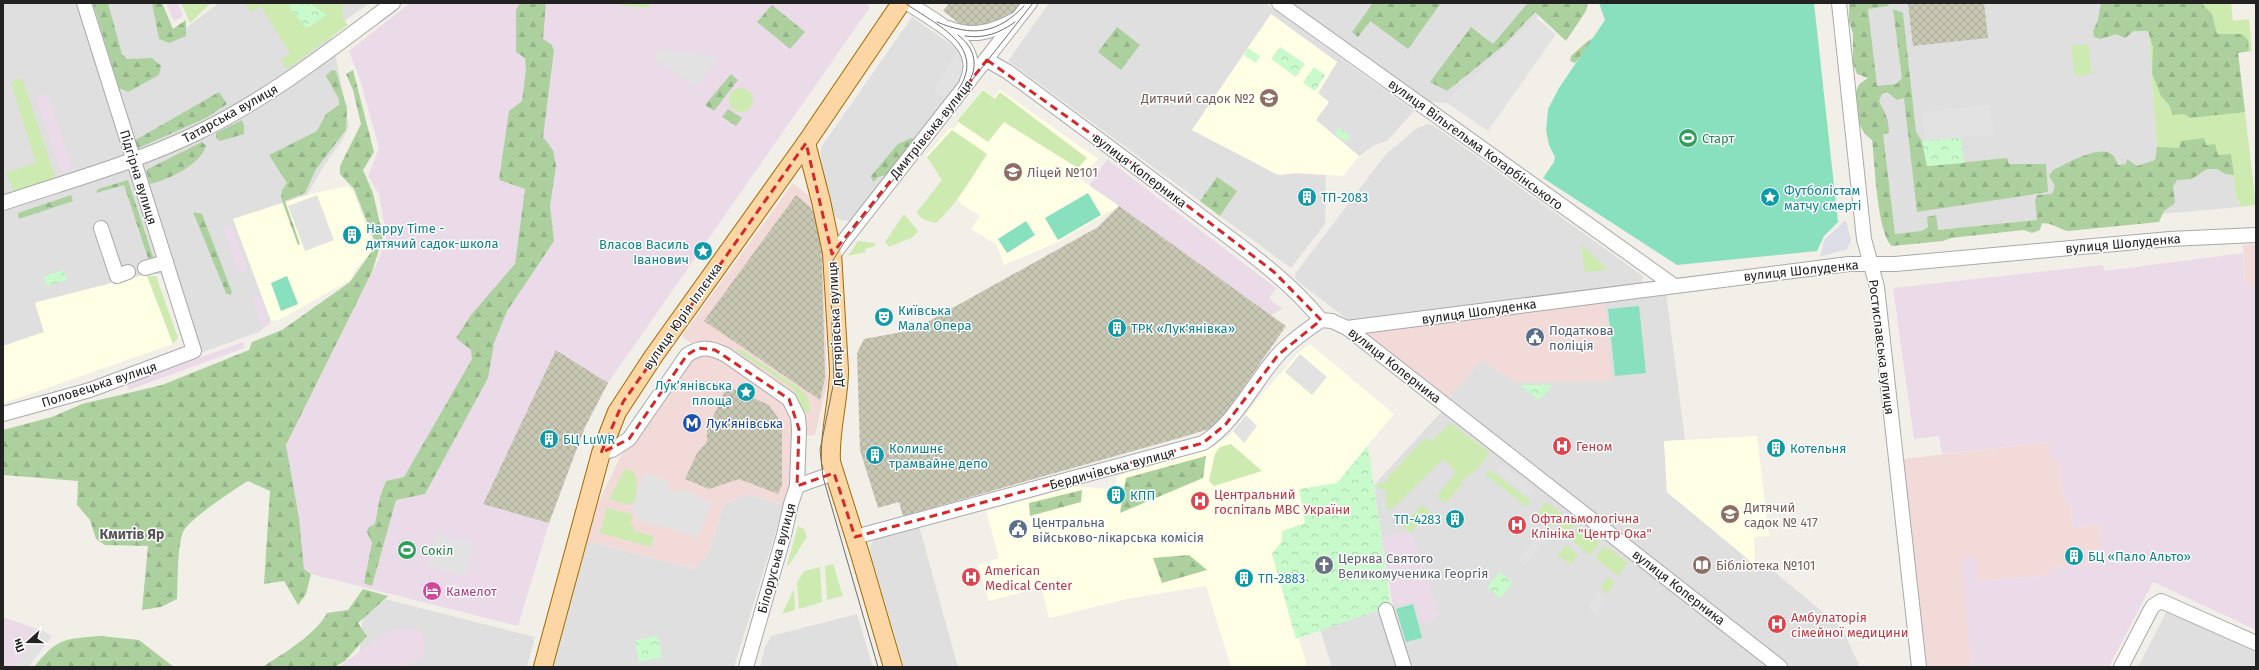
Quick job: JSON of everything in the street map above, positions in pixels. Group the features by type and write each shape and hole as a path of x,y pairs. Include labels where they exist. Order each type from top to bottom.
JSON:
{"main road":[{"name":"вулиця Юрія Іллєнка","path":"543,667 601,453 623,402 806,143 901,3"},
{"name":"Дегтярівська вулиця","path":"806,143 821,201 832,256 839,389 830,450 834,473 855,537 893,667"}],"street":[{"name":"Підгірна вулиця","path":"84,3 194,351"},
{"name":"Татарська вулиця","path":"3,203 133,160 197,133 289,80 394,3"},
{"path":"908,3 965,45 970,54 970,75 963,88"},
{"name":"Дмитрівська вулиця","path":"832,256 963,88 987,60 1030,3"},
{"name":"вулиця Вільгельма Котарбінського","path":"1279,3 1673,285"},
{"name":"Ростиславська вулиця","path":"1839,3 1864,239 1876,287 1919,667"},
{"path":"935,22 956,31 979,33 997,29 1020,16"},
{"name":"вулиця Коперника","path":"987,60 1008,72 1125,158 1274,272 1305,300 1321,320 1332,321 1347,328 1780,667"},
{"path":"101,228 116,276 128,272"},
{"name":"вулиця Шолуденка","path":"1347,328 1797,269 1870,263 1895,264 2170,239 2256,235"},
{"path":"145,268 166,262"},
{"name":"Бердичівська вулиця","path":"855,537 1203,443 1214,436 1226,424 1278,355 1298,336 1321,320"},
{"path":"601,453 612,450 629,439 687,355 704,347 726,355 789,399 798,417 797,486"},
{"name":"Половецька вулиця","path":"3,414 90,390 194,351"},
{"name":"Білоруська вулиця","path":"746,667 784,535 790,504 797,486 834,473"},
{"path":"2121,667 2153,606 2161,601 2256,643"},
{"path":"1386,610 1404,667"}],"highlighted area":[{"path":"987,60 1125,158 1274,272 1321,320 1278,355 1226,424 1203,443 855,537 834,473 797,486 799,429 789,399 715,350 698,348 687,355 629,439 601,453 623,402 806,143 832,254"}],"shaded area":[{"path":"3,3 155,3 171,39 219,3 370,3 331,30 349,127 341,142 325,164 307,195 234,219 271,321 259,332 200,353 174,274 147,274 36,302 44,332 3,346"},
{"path":"166,3 178,3 183,16 174,21"},
{"path":"410,3 865,3 870,7 608,383 557,350 483,503 549,523 518,626 311,574 304,569 299,518 286,445 379,259 386,236 379,194 368,176 379,148 360,80 349,51"},
{"path":"949,3 1023,3 1016,12 992,26 964,27 943,11"},
{"path":"1049,3 1265,3 1414,111 1387,141 1374,145 1359,156 1316,120 1318,93 1337,62 1271,14 1192,130 1278,175 1296,173 1326,175 1325,224 1291,268 1008,61"},
{"path":"1290,3 1552,3 1447,103 1430,102"},
{"path":"1865,3 2111,3 2147,10 2158,162 2231,154 2236,200 2239,200 2240,207 1891,237"},
{"path":"1908,3 1984,3 1988,38 1913,46"},
{"name":"Дитячий садок №2","path":"1271,14 1337,62 1318,93 1329,102 1316,120 1359,156 1343,176 1296,173 1278,175 1192,130"},
{"path":"912,17 959,50 935,89 948,100 850,221 839,220 833,214 821,166 821,147"},
{"path":"1536,18 1556,34 1488,131 1447,103"},
{"path":"659,49 719,57 696,87 654,59"},
{"path":"959,50 964,55 965,76 948,100 935,89"},
{"name":"Ліцей №101","path":"983,89 994,98 1000,90 1098,159 1080,179 1119,206 1058,242 1004,265 996,244 971,229 980,216 961,204 936,165 926,156 950,128 955,128 958,123 957,121"},
{"path":"48,94 73,170 61,174 36,98"},
{"path":"1990,105 1994,134 1925,141 1922,112"},
{"path":"1427,124 1433,125 1643,276 1642,283 1359,321 1347,319 1296,280 1295,274 1386,154 1416,129"},
{"path":"1107,159 1276,288 1269,299 1283,309 1271,315 1089,186"},
{"path":"793,183 809,196 822,226 827,383 815,435 797,437 795,481 784,505 749,494 724,504 707,557 696,565 695,569 587,541 598,504 620,457 688,355 699,349 682,336"},
{"path":"347,186 353,191 375,250 356,268 350,280 279,320 271,321 233,219 307,195"},
{"path":"317,195 334,240 305,251 288,206"},
{"path":"796,195 810,207 821,227 825,377 820,400 704,321"},
{"path":"1119,206 1286,326 1223,417 1212,428 1183,437 903,516 899,502 878,508 860,450 857,353 864,339 913,330 1098,227"},
{"path":"1846,220 1851,241 1847,249 1820,257 1824,240"},
{"path":"232,226 247,270 238,273 224,229"},
{"path":"2256,244 2256,286 2245,283 2243,245"},
{"path":"2243,253 2245,283 2256,286 2256,630 2153,582 2109,667 1972,667 1961,559 1975,557 1978,581 2050,575 2050,568 2099,562 2101,524 2073,528 2071,507 2062,494 2059,459 2051,460 2049,442 1942,454 1939,436 1914,439 1893,288 2103,265 2104,271"},
{"path":"147,274 173,344 4,403 3,346 44,332 35,303"},
{"path":"1666,292 1685,440 1664,441 1667,492 1755,565 1771,569 1842,628 1859,665 1857,667 1783,667 1447,401 1481,360 1515,382 1604,299"},
{"path":"260,295 269,325 262,327 252,298"},
{"path":"1604,299 1612,381 1515,382 1481,360 1447,401 1365,335 1366,331"},
{"path":"243,342 244,348 129,390 127,384"},
{"name":"Центральний госпіталь МВС України","path":"1310,344 1394,414 1368,445 1381,537 1320,629 1299,639 1307,667 1231,667 1206,586 1131,598 1049,618 1041,587 989,601 978,565 999,558 986,511 1077,486 1115,490 1117,476 1211,448 1229,436 1257,400 1301,350"},
{"path":"556,350 608,383 585,427 549,523 483,504"},
{"path":"1300,354 1327,377 1312,395 1285,372"},
{"path":"727,386 769,405 780,421 782,430 782,485 778,494 739,479 709,489 685,479 697,453 707,442 707,430"},
{"path":"1445,408 1774,667 1332,667 1320,629 1391,606 1414,601 1440,616 1381,537 1374,485"},
{"path":"1246,415 1257,426 1244,443 1233,431"},
{"name":"Дитячий садок № 417","path":"1757,436 1769,536 1754,537 1755,565 1667,492 1664,441"},
{"path":"2049,442 2059,459 2062,494 2071,507 2073,528 2101,524 2099,562 2050,568 2050,575 1978,581 1962,559 1972,667 1927,667 1903,459"},
{"path":"1502,464 1535,489 1529,496 1497,471"},
{"path":"645,472 669,482 666,488 678,494 681,488 711,503 698,537 635,519 636,514 631,512"},
{"path":"749,494 784,505 734,667 551,667 587,541 695,569 696,565 707,557 724,504"},
{"path":"919,525 958,667 904,667 871,555 870,547 872,542 877,538"},
{"path":"1542,529 1549,534 1525,566 1518,561"},
{"path":"1411,532 1440,616 1422,624 1414,601 1393,606 1381,537"},
{"path":"436,533 474,544 465,576 427,566"},
{"path":"1598,592 1606,598 1595,613 1587,607"},
{"path":"365,594 535,637 527,667 358,667"},
{"path":"2168,609 2256,649 2256,667 2138,667"},
{"path":"857,614 873,667 760,667 765,647 771,636"},
{"path":"3,617 43,631 52,636 28,667 3,667"},
{"path":"419,629 423,634 424,658 401,667 339,667 390,630"},
{"path":"43,631 52,636 28,667 13,667"}],"green space":[{"path":"93,3 108,3 122,54 127,59 152,58 161,66 159,75 128,92 119,88"},
{"path":"152,3 162,3 173,29 186,20 186,36 169,43 159,39"},
{"path":"181,3 211,3 190,23"},
{"path":"244,3 343,3 342,17 348,25 287,69 281,60 290,54 261,6 251,12"},
{"path":"293,3 309,3 327,15 306,29 289,6"},
{"path":"520,3 546,3 543,39 551,44 554,50 543,137 553,150 556,166 550,206 554,241 507,311 494,343 488,378 425,494 396,500 372,586 364,583 372,543 367,532 368,528 375,524 380,497 386,481 404,477 472,359 471,350 456,338 471,315 515,264 525,189 499,180 509,111 522,101 526,70 525,58 516,52 516,10"},
{"path":"619,3 649,3 650,8 619,5"},
{"path":"1373,3 1441,3 1408,49 1370,21 1358,37 1352,32"},
{"path":"1528,3 1588,3 1586,11 1566,41 1535,12 1504,45 1447,91 1430,82 1471,27 1493,44"},
{"name":"Старт","path":"1599,3 1814,3 1838,222 1824,236 1817,251 1677,265 1543,178 1554,162 1555,157 1549,145 1546,130 1548,109 1559,88 1605,20"},
{"path":"1849,3 1890,3 1888,6 1868,9 1877,86 1896,84 1902,78 1893,9 1903,13 1916,132 1922,141 1927,166 2007,158 2009,164 2046,164 2048,192 1917,212 1904,98 1897,100 1887,92 1882,94 1879,101 1886,116 1889,128 1889,133 1883,134 1895,234 1922,231 1928,227 1927,217 1936,215 1938,230 2037,220 2035,200 2037,195 2052,194 2055,186 2049,176 2053,170 2075,159 2101,151 2108,152 2114,156 2118,165 2126,164 2127,159 2137,166 2155,160 2157,147 2179,148 2181,141 2204,138 2206,145 2215,144 2218,155 2231,154 2234,175 2225,174 2217,169 2207,169 2192,179 2177,180 2173,187 2175,203 2164,211 2159,222 2068,231 2042,223 2040,230 2032,233 2024,230 1892,246 1887,239 1880,213 1872,140 1862,130 1855,108 1858,86 1868,78 1857,74 1853,63 1853,34 1849,21"},
{"path":"2101,3 2201,3 2212,14 2217,34 2242,34 2248,40 2249,51 2238,53 2245,112 2190,118 2184,114 2173,115 2169,105 2161,96 2152,73 2153,47 2148,31 2134,31 2125,38 2116,34 2101,39 2094,37 2093,31 2098,20"},
{"path":"2111,3 2231,3 2233,21 2249,19 2252,51 2238,53 2256,205 2240,207 2239,200 2236,200 2231,154 2158,163 2147,10"},
{"path":"772,5 805,32 790,49 757,22"},
{"path":"1117,27 1140,45 1121,70 1098,52"},
{"path":"1596,37 1575,63 1570,61 1571,56 1586,42"},
{"path":"2088,44 2092,74 2075,76 2071,46"},
{"path":"1280,47 1305,64 1296,77 1271,59"},
{"path":"1248,48 1260,56 1256,63 1244,55"},
{"path":"1314,67 1325,75 1315,91 1303,83"},
{"path":"332,70 336,71 347,108 346,130 316,169 305,193 285,201 300,244 298,245 281,198 282,190 287,183 269,155 317,131 326,114 339,105 339,99 326,76"},
{"path":"353,70 374,152 363,170 373,193 383,237 372,272 286,445 299,518 304,569 311,574 306,594 298,605 284,581 264,584 270,491 248,481 203,512 187,526 183,532 179,555 177,599 161,607 142,610 148,546 105,545 96,539 90,520 77,505 78,481 3,475 3,430 52,417 82,404 162,385 249,350 252,342 282,330 350,282 376,245 354,189 340,174 340,166 361,124 353,90 346,74"},
{"path":"731,74 738,80 714,111 705,105"},
{"path":"22,78 55,177 14,193 6,173 36,163 11,82"},
{"path":"741,88 746,89 752,95 752,105 746,111 741,112 736,111 730,105 729,100 730,95 736,89"},
{"path":"983,90 995,99 1000,92 1087,158 1078,168 1004,122 988,142 957,121"},
{"path":"219,92 227,104 206,118 134,150 132,142"},
{"path":"728,109 742,118 736,126 722,117"},
{"path":"242,120 244,134 220,141 216,138 216,133"},
{"path":"1339,127 1350,136 1346,142 1335,134"},
{"path":"952,130 987,154 970,181 944,216 936,223 927,221 918,215 917,212 942,180 927,157"},
{"path":"911,138 915,139 887,175 878,177 873,182 871,176 898,144"},
{"path":"1961,138 1964,163 1927,166 1922,141"},
{"path":"202,142 206,146 203,153 190,165 166,179 150,184 146,170"},
{"path":"1217,177 1237,191 1220,216 1200,201"},
{"path":"128,180 154,260 149,261 124,185 96,193 98,189"},
{"path":"1088,193 1101,215 1058,240 1045,218"},
{"path":"71,195 73,201 19,219 18,213"},
{"path":"193,212 202,214 232,292 230,295 226,293"},
{"path":"904,214 918,231 913,237 889,247 885,242"},
{"path":"1026,221 1035,235 1007,253 998,239"},
{"path":"858,241 875,243 875,246 865,249 866,252 848,256"},
{"path":"1581,244 1608,270 1585,272"},
{"path":"64,270 67,280 47,286 44,276"},
{"path":"147,276 156,276 178,338 173,344"},
{"path":"287,276 298,304 281,311 271,283"},
{"path":"1639,306 1646,373 1615,376 1608,309"},
{"path":"740,349 799,388 808,399 810,406 809,413 803,412 794,389 735,350"},
{"path":"1519,385 1553,385 1539,400"},
{"path":"1450,423 1490,453 1477,469 1461,481 1463,483 1445,504 1437,496 1456,472 1443,459 1393,508 1387,510 1386,490 1378,489 1377,484 1388,481 1388,477 1425,438 1432,441"},
{"path":"1231,444 1262,471 1214,486 1209,481 1215,454 1220,447"},
{"path":"1368,445 1391,606 1296,639 1272,554 1282,541 1282,531 1305,523 1299,489 1337,483"},
{"path":"1206,456 1203,478 1120,513 1126,478"},
{"path":"625,469 633,471 637,484 635,499 630,505 609,499"},
{"path":"1490,470 1531,501 1527,507 1486,475"},
{"path":"1082,490 1081,502 1030,516 1029,503"},
{"path":"1546,502 1562,514 1552,527 1536,515"},
{"path":"1422,505 1430,512 1410,533 1402,525"},
{"path":"607,508 633,515 630,525 634,526 633,531 654,536 651,547 600,533"},
{"path":"1566,516 1575,523 1565,537 1556,530"},
{"path":"798,526 804,529 807,537 789,565 787,564"},
{"path":"1579,526 1600,543 1590,555 1570,539"},
{"path":"1566,545 1578,555 1571,565 1558,555"},
{"path":"1605,546 1628,563 1618,576 1595,558"},
{"path":"1189,555 1207,570 1162,583 1153,558"},
{"path":"833,564 843,596 827,600 825,566"},
{"path":"820,567 822,602 799,609 797,583 804,571"},
{"path":"1500,572 1513,583 1500,598 1487,587"},
{"path":"1608,577 1615,583 1606,594 1600,587"},
{"path":"363,589 388,596 358,623 367,636 345,661 334,667 262,667 289,650 307,636 322,621 327,613 348,610"},
{"path":"794,589 795,610 782,614"},
{"path":"1413,604 1422,638 1406,642 1396,609"},
{"path":"100,636 139,640 174,667 34,667 42,657 63,641"},
{"path":"658,636 662,657 639,662 635,640"}],"tram line":[{"path":"905,3 943,29 954,38 963,49 967,61 966,75 958,90"},
{"path":"878,667 823,477 820,450 834,381 830,265 845,241 1033,3"},
{"path":"937,22 962,30 984,30 1004,22 1024,6"},
{"path":"965,36 985,36 998,32 1015,22"},
{"path":"958,35 967,44 973,55 974,67 970,80"}],"place":[{"name":"Дитячий садок №2","path":"1269,98"},
{"name":"Старт","path":"1688,138"},
{"name":"Ліцей №101","path":"1013,172"},
{"name":"ТП-2083","path":"1307,197"},
{"name":"Футболістам матчу смерті","path":"1770,197"},
{"name":"Happy Time - дитячий садок-школа","path":"352,235"},
{"name":"Власов Василь Іванович","path":"703,251"},
{"name":"Київська Мала Опера","path":"884,317"},
{"name":"ТРК «Лук'янівка»","path":"1117,328"},
{"name":"Податкова поліція","path":"1535,337"},
{"name":"Лукʼянівська площа","path":"746,392"},
{"name":"Лукʼянівська","path":"692,423"},
{"name":"БЦ LuWR","path":"549,439"},
{"name":"Геном","path":"1562,446"},
{"name":"Котельня","path":"1776,448"},
{"name":"Колишнє трамвайне депо","path":"875,455"},
{"name":"КПП","path":"1116,495"},
{"name":"Центральний госпіталь МВС України","path":"1200,501"},
{"name":"Дитячий садок № 417","path":"1730,514"},
{"name":"ТП-4283","path":"1455,519"},
{"name":"Офтальмологічна Клініка \"Центр Ока\"","path":"1517,525"},
{"name":"Центральна військово-лікарська комісія","path":"1018,529"},
{"name":"Сокіл","path":"407,550"},
{"name":"БЦ «Пало Альто»","path":"2074,556"},
{"name":"Церква Святого Великомученика Георгія","path":"1324,565"},
{"name":"Бібліотека №101","path":"1702,565"},
{"name":"American Medical Center","path":"971,577"},
{"name":"ТП-2883","path":"1244,578"},
{"name":"Камелот","path":"432,591"},
{"name":"Амбулаторія сімейної медицини","path":"1777,624"}],"district":[{"name":"Кмитів Яр","path":"132,534"}]}
